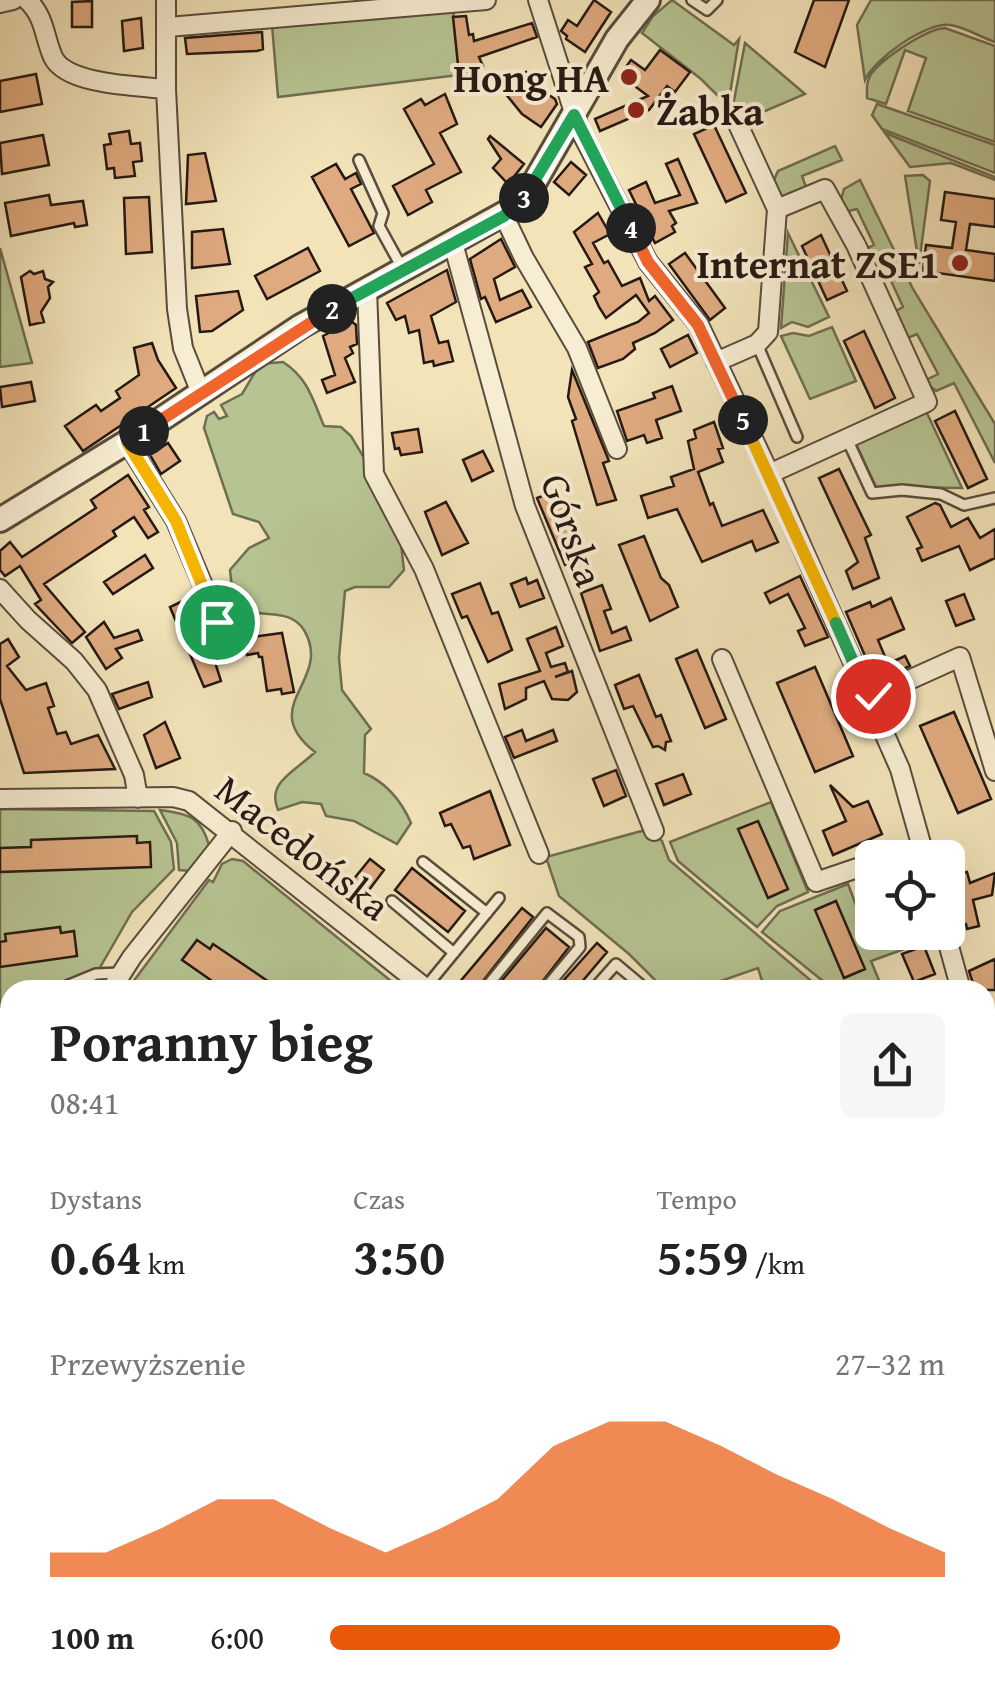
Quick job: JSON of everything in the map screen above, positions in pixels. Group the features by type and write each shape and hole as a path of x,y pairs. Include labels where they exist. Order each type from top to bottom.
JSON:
{"street":[{"path":"0,3 13,0"},
{"path":"27,0 40,14 53,57 67,72 166,89"},
{"path":"166,0 166,89 179,329 201,393"},
{"path":"168,27 486,0"},
{"path":"538,0 574,115 648,262 698,325 716,362 869,698 907,789 921,840"},
{"path":"2,516 127,442 301,326 504,216 530,190 617,39 648,0"},
{"path":"716,362 757,344 768,332 777,209 736,120"},
{"path":"769,474 927,402 856,245 825,189 777,209"},
{"path":"504,216 524,258 578,348 617,449"},
{"name":"Górska","path":"452,243 525,506 654,832"},
{"path":"367,289 374,474 424,569 539,854"},
{"path":"127,442 176,521 225,638"},
{"path":"0,589 74,661 97,690 134,775 138,798"},
{"path":"869,698 960,656 995,771"},
{"path":"722,659 816,882 855,869"},
{"name":"Macedońska","path":"0,799 174,797 190,801 416,980"},
{"path":"118,980 232,831"},
{"path":"950,950 958,980"}],"lane":[{"path":"692,0 707,10 716,0"},
{"path":"359,160 383,213 379,226 402,269"},
{"path":"757,344 797,437"},
{"path":"847,439 872,493 902,490 941,494 964,505 995,498"},
{"path":"423,862 487,913"},
{"path":"434,980 499,898"},
{"path":"392,900 454,952"},
{"path":"492,980 547,913 578,937 580,947 552,980"},
{"path":"602,980 616,964 635,980"},
{"path":"81,980 96,974 111,980"}],"green space":[{"path":"672,0 734,45 739,39 728,106 701,79 642,33 653,16"},
{"path":"871,0 995,0 995,42 956,26 928,29 879,62 865,80 857,25"},
{"path":"453,8 459,75 278,97 272,25"},
{"path":"945,28 995,46 995,142 908,111 926,58 905,50 886,104 867,98 868,80 877,67 916,39"},
{"path":"745,43 805,94 742,121 732,111"},
{"path":"877,104 995,145 995,173 882,129 872,115"},
{"path":"885,133 995,180 951,163 910,167"},
{"path":"835,146 842,160 802,176 807,190 781,197 774,180 778,171"},
{"path":"923,175 930,181 919,264 905,176"},
{"path":"860,180 913,289 995,424 995,463 954,383 936,391 924,381 938,374 917,334 905,339 894,312 903,307 887,272 877,276 865,249 874,245 857,209 845,212 841,200 844,189"},
{"path":"788,233 829,317 808,327 792,322 781,328"},
{"path":"0,248 32,363 0,367"},
{"path":"832,327 856,381 810,399 781,336 809,336"},
{"path":"283,362 304,382 324,426 341,427 351,436 366,461 401,544 404,570 389,587 355,587 345,591 339,658 342,690 371,729 365,735 364,773 392,793 411,823 397,844 354,821 326,816 321,804 302,802 278,810 275,800 284,778 315,752 299,735 292,720 293,706 310,664 311,648 304,630 292,619 246,610 233,599 230,570 249,548 269,538 259,522 233,514 204,428 207,416 214,412 219,419 227,416 221,405 242,394 260,364"},
{"path":"926,411 962,488 876,487 856,444"},
{"path":"771,802 808,892 777,906 757,927 678,861 670,842"},
{"path":"0,809 154,811 171,842 174,869 132,912 93,980 0,980"},
{"path":"160,810 187,816 202,829 209,845 191,871 179,870 177,843"},
{"path":"649,829 662,841 669,860 810,980 762,980 758,968 723,980 655,980 559,896 546,857"},
{"path":"232,859 243,861 390,980 134,980 209,880 213,882 222,864"},
{"path":"848,884 855,903 855,950 902,950 871,961 879,980 822,980 762,932 780,911"}],"building":[{"path":"594,0 611,12 585,52 561,31 568,20 577,26"},
{"path":"814,0 849,0 825,67 795,52"},
{"path":"92,1 92,27 72,27 72,2"},
{"path":"466,16 474,41 532,23 537,37 479,57 483,66 459,74 453,17"},
{"path":"141,18 143,48 124,51 122,21"},
{"path":"262,32 263,49 257,51 187,54 185,38"},
{"path":"660,50 690,72 675,92 667,86 649,110 600,131 595,119 648,96 620,75 631,60 645,70"},
{"path":"526,72 534,85 557,104 541,127 522,114 501,88"},
{"path":"36,74 42,104 0,112 0,81"},
{"path":"445,94 457,124 440,133 461,172 426,190 432,202 408,215 393,186 434,164 404,109 421,99 425,105"},
{"path":"714,125 746,193 726,202 694,134"},
{"path":"129,131 131,144 140,143 142,161 133,162 135,176 115,178 114,168 107,169 104,145 111,144 109,134"},
{"path":"43,135 49,165 2,174 0,143"},
{"path":"490,136 524,164 508,184 493,168 501,159 488,139"},
{"path":"205,153 216,201 186,204 188,155"},
{"path":"678,159 697,203 669,211 676,223 672,226 675,232 655,243 629,190 646,182 655,203 680,195 666,164"},
{"path":"571,162 586,175 569,195 554,182"},
{"path":"336,164 345,179 356,173 361,184 351,189 374,233 349,246 312,177"},
{"path":"945,192 995,199 995,227 970,224 966,250 995,254 995,281 923,271 926,245 952,248 956,222 941,220"},
{"path":"49,195 51,205 83,201 87,225 75,227 74,223 11,236 5,203"},
{"path":"149,197 152,252 126,254 124,198"},
{"path":"598,213 610,234 593,243 604,263 608,261 622,286 640,278 649,301 655,296 673,320 633,343 635,349 623,359 598,368 588,342 638,322 649,313 636,295 606,318 599,307 594,296 599,292 585,267 592,264 574,232"},
{"path":"223,229 230,264 192,268 192,232"},
{"path":"821,235 847,291 827,300 802,246"},
{"path":"501,239 515,267 494,279 500,300 522,290 531,307 496,322 485,297 481,299 470,259"},
{"path":"308,248 320,271 267,299 255,276"},
{"path":"685,253 725,308 710,320 669,264"},
{"path":"447,270 456,302 431,316 439,343 448,341 453,361 434,366 433,361 424,363 419,330 409,333 405,316 396,320 387,303"},
{"path":"30,271 43,271 45,279 53,282 48,287 50,298 41,312 44,322 30,325 21,277"},
{"path":"238,291 243,310 212,331 200,332 196,296"},
{"path":"351,321 356,325 357,344 350,347 353,353 345,358 355,382 327,393 322,380 335,375 323,336"},
{"path":"864,331 895,398 875,408 844,341"},
{"path":"688,335 697,353 670,367 661,349"},
{"path":"152,343 176,388 83,451 65,426 96,405 101,411 120,398 116,391 139,375 134,348"},
{"path":"572,370 609,461 603,463 616,500 597,505 572,421 576,419 568,397"},
{"path":"31,382 35,401 2,407 0,387"},
{"path":"672,386 681,411 656,420 662,438 647,443 644,435 627,441 617,411 655,398 653,393"},
{"path":"955,411 987,479 968,488 935,421"},
{"path":"714,422 723,448 718,449 723,462 698,472 710,505 713,503 722,526 763,510 778,542 756,551 752,541 702,562 677,509 648,518 641,496 674,486 671,477 694,469 688,441 696,438 694,430"},
{"path":"418,429 422,452 401,455 399,448 395,449 392,433"},
{"path":"168,443 180,461 161,474 150,455"},
{"path":"483,451 493,471 472,481 463,460"},
{"path":"839,469 871,535 865,538 879,578 853,589 846,571 858,562 819,478"},
{"path":"128,475 149,507 144,510 158,532 148,538 134,517 113,531 116,536 44,584 85,632 72,643 35,604 41,600 20,566 5,576 0,570 0,551 10,542 22,557 96,508 91,500"},
{"path":"559,490 583,558 565,565 537,498"},
{"path":"446,502 468,543 442,555 425,512"},
{"path":"935,503 940,505 951,527 968,518 980,538 995,529 995,558 970,570 959,546 922,561 917,549 922,547 907,517"},
{"path":"644,536 678,607 650,621 619,545"},
{"path":"145,555 153,568 113,594 104,582"},
{"path":"800,576 828,637 805,646 798,631 805,628 788,594 770,603 765,593"},
{"path":"526,578 528,584 537,580 544,598 520,607 511,584"},
{"path":"480,583 492,614 498,612 512,650 488,662 452,594"},
{"path":"602,585 611,609 604,611 612,633 626,627 631,640 600,651 581,593"},
{"path":"964,594 974,619 956,626 946,601"},
{"path":"191,597 219,657 214,659 221,681 204,687 170,607"},
{"path":"891,598 904,629 878,640 888,664 905,656 910,666 882,679 875,663 869,665 846,612"},
{"path":"104,622 114,638 138,630 142,640 116,649 122,658 106,669 86,637"},
{"path":"556,627 563,646 546,653 551,667 565,663 568,672 555,677 572,671 577,692 568,700 552,699 544,681 526,688 526,699 505,709 499,684 540,671 527,639"},
{"path":"282,633 294,692 282,694 281,689 267,691 262,657 258,653 247,655 244,638"},
{"path":"8,639 19,657 7,666 26,690 46,683 54,706 48,708 57,734 66,732 71,744 98,735 115,769 24,773 0,699 0,644"},
{"path":"697,650 726,719 705,728 676,659"},
{"path":"815,667 853,756 815,772 777,683"},
{"path":"639,675 656,717 661,715 671,741 666,742 665,750 653,747 633,706 624,709 615,685"},
{"path":"148,682 152,697 119,709 112,694"},
{"path":"954,712 991,799 958,813 920,726"},
{"path":"165,722 180,758 156,768 144,735"},
{"path":"522,730 526,741 553,730 557,741 514,758 505,737"},
{"path":"616,770 626,796 604,806 593,779"},
{"path":"683,774 691,794 664,805 656,784"},
{"path":"830,785 853,807 868,801 882,834 855,840 855,846 833,855 823,831 846,821"},
{"path":"490,791 510,845 474,859 470,846 463,848 451,824 445,826 440,813"},
{"path":"758,821 788,889 768,898 738,829"},
{"path":"137,836 137,843 150,842 151,867 0,872 0,848 31,847 31,840"},
{"path":"370,859 384,870 363,898 348,886"},
{"path":"412,868 465,911 448,932 395,890"},
{"path":"965,872 970,883 995,873 992,895 973,900 979,926 967,929 965,924"},
{"path":"836,901 865,969 844,978 815,910"},
{"path":"522,908 533,917 484,980 461,980"},
{"path":"60,927 61,933 74,931 77,956 0,967 0,942 6,941 5,934"},
{"path":"546,928 569,947 544,980 502,980"},
{"path":"197,940 210,949 213,944 266,980 211,980 182,960"},
{"path":"597,943 607,952 583,980 564,980"},
{"path":"926,950 935,974 913,980 902,954"},
{"path":"995,959 995,980 972,980 969,971"}],"place":[{"name":"Hong HA","path":"629,77"},
{"name":"Żabka","path":"636,110"},
{"name":"Internat ZSE1","path":"960,263"}],"route":[{"path":"217,622 176,521 127,442 301,326 504,216 524,199 574,115 648,262 698,325 773,480 869,698 873,696"}]}
